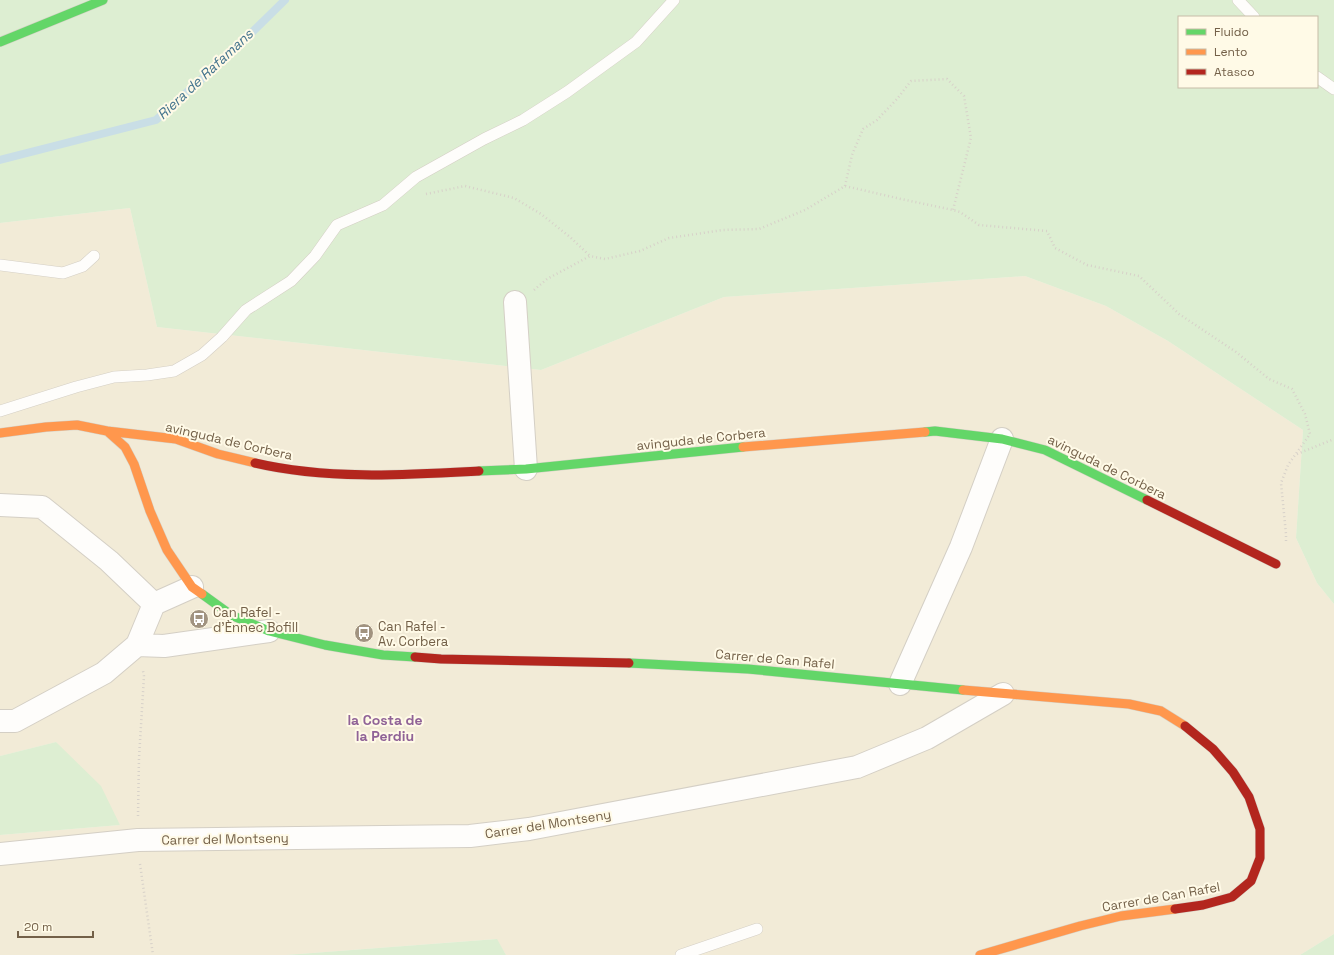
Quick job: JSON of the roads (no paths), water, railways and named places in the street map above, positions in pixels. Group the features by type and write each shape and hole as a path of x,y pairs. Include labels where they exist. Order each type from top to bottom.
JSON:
{"street":[{"path":"0,42 103,0"},
{"path":"515,302 526,470"},
{"name":"Carrer de Can Rafel","path":"0,433 46,427 77,425 106,431 125,447 134,464 150,511 167,550 192,587 232,615 269,631 325,645 383,655 441,659 673,664 748,669 1003,694 1129,704 1161,711 1189,728 1213,749 1233,772 1248,797 1260,829 1260,858 1251,881 1232,897 1203,905 1121,916 1073,928 980,955"},
{"name":"avinguda de Corbera","path":"106,431 176,439 218,454 272,467 334,474 402,475 526,470 801,442 935,431 1002,439 1045,450 1276,564"},
{"path":"900,684 961,547 1002,439"},
{"path":"0,505 42,507 109,561 154,604"},
{"path":"0,721 15,721 104,673 137,645 154,604 192,587"},
{"path":"137,645 164,646 269,631"},
{"name":"Carrer del Montseny","path":"0,854 138,840 470,836 529,829 857,767 928,738 1003,694"}],"lane":[{"path":"0,411 76,387 114,377 147,375 174,371 202,355 222,337 246,310 291,281 315,256 338,225 383,205 416,176 478,142 523,120 567,92 636,42 674,0"},
{"path":"1238,0 1253,16"},
{"path":"1318,78 1334,89"},
{"path":"0,265 63,272 83,266 94,256"},
{"path":"681,955 757,929"}],"waterway":[{"name":"Riera de Rafamans","path":"0,160 156,120 235,49 285,0"}],"place":[{"name":"Can Rafel - d'Ènnec Bofill","path":"199,619"},
{"name":"Can Rafel - Av. Corbera","path":"364,633"}],"district":[{"name":"la Costa de la Perdiu","path":"385,728"}]}
